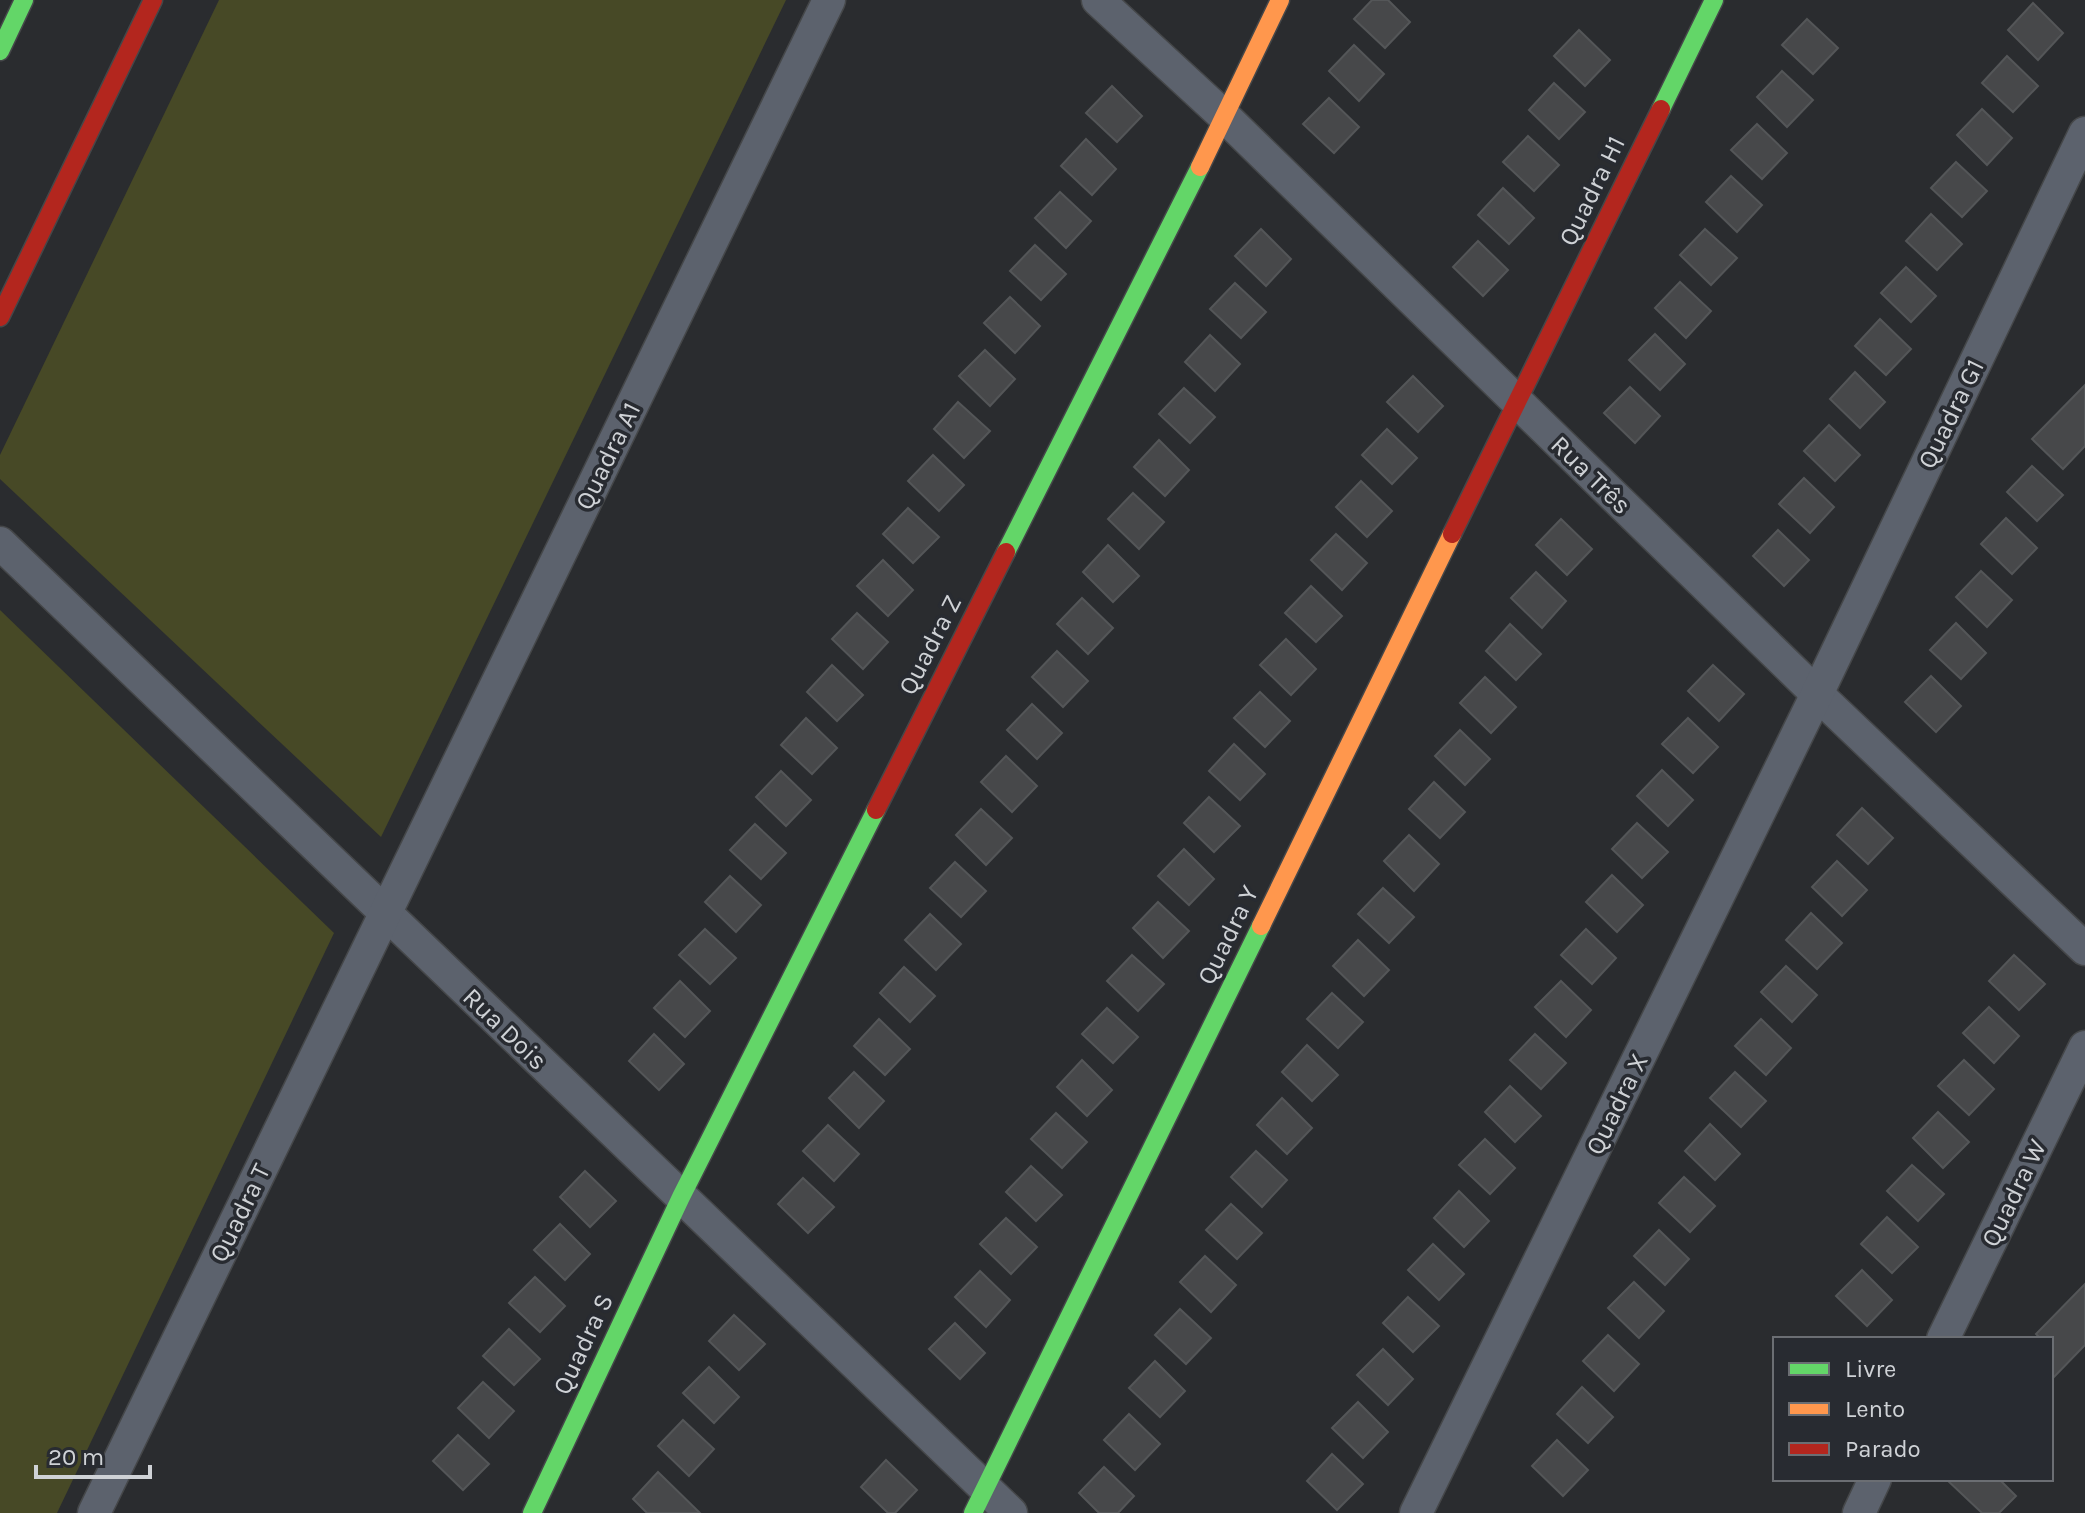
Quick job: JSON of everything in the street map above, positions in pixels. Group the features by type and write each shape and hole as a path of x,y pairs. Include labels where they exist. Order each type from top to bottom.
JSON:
{"main road":[{"path":"0,51 24,0"},
{"path":"0,317 153,0"},
{"name":"Quadra Z","path":"681,1197 1225,117 1280,0"},
{"name":"Quadra H1","path":"1518,404 1714,0"},
{"name":"Quadra Y","path":"979,1500 1518,404"},
{"name":"Quadra S","path":"532,1513 681,1197"}],"street":[{"name":"Quadra A1","path":"387,913 829,0"},
{"name":"Rua Três","path":"1098,0 1225,117 1817,694 2085,949"},
{"name":"Quadra G1","path":"1817,694 2085,133"},
{"name":"Rua Dois","path":"0,543 681,1197 979,1500 1011,1513"},
{"name":"Quadra X","path":"1416,1513 1817,694"},
{"name":"Quadra T","path":"94,1513 387,913"},
{"name":"Quadra W","path":"1944,1337 2085,1047"},
{"path":"1859,1513 1874,1481"}],"green space":[{"path":"219,0 786,0 381,837 0,479 0,455"},
{"path":"0,610 334,933 57,1513 0,1513"}],"building":[{"path":"1372,0 1388,0 1410,22 1385,48 1354,19"},
{"path":"2033,3 2063,33 2038,60 2008,30"},
{"path":"1807,19 1838,48 1813,74 1782,45"},
{"path":"1579,30 1610,60 1585,86 1554,56"},
{"path":"1354,45 1384,74 1359,101 1329,71"},
{"path":"2007,56 2038,86 2013,112 1982,83"},
{"path":"1782,71 1813,100 1787,127 1757,97"},
{"path":"1554,83 1585,112 1559,139 1529,110"},
{"path":"1112,86 1142,116 1117,142 1086,113"},
{"path":"1329,98 1359,127 1334,153 1303,124"},
{"path":"1982,109 2012,138 1987,165 1957,135"},
{"path":"1757,124 1787,153 1762,179 1731,150"},
{"path":"1528,136 1559,165 1534,191 1503,162"},
{"path":"1086,139 1116,169 1092,195 1061,166"},
{"path":"1956,162 1987,191 1962,217 1931,188"},
{"path":"1731,176 1762,205 1737,232 1706,202"},
{"path":"1503,188 1534,218 1509,244 1478,215"},
{"path":"1060,192 1091,221 1066,248 1035,218"},
{"path":"1931,214 1962,244 1937,270 1906,241"},
{"path":"1261,229 1291,259 1266,286 1235,256"},
{"path":"1705,229 1737,258 1711,285 1680,255"},
{"path":"1478,241 1508,270 1483,296 1453,267"},
{"path":"1035,245 1066,274 1041,300 1010,271"},
{"path":"1906,267 1936,296 1911,322 1881,293"},
{"path":"1680,282 1711,311 1686,338 1655,308"},
{"path":"1235,283 1266,312 1241,338 1210,309"},
{"path":"1010,297 1040,326 1015,353 984,323"},
{"path":"1880,319 1911,349 1886,375 1855,346"},
{"path":"1655,334 1685,364 1660,390 1629,360"},
{"path":"1210,335 1240,364 1215,391 1185,362"},
{"path":"985,350 1015,379 990,406 959,376"},
{"path":"1855,372 1885,402 1860,428 1830,399"},
{"path":"1413,376 1443,406 1418,432 1387,402"},
{"path":"2085,385 2085,446 2063,469 2032,439"},
{"path":"1630,387 1660,416 1635,443 1604,413"},
{"path":"1184,388 1215,417 1190,443 1159,414"},
{"path":"958,402 990,431 964,458 934,429"},
{"path":"1829,425 1860,455 1835,481 1804,451"},
{"path":"1387,429 1417,458 1392,484 1362,455"},
{"path":"1159,440 1189,470 1165,496 1134,467"},
{"path":"933,455 964,485 939,511 908,481"},
{"path":"2032,466 2063,495 2037,521 2007,492"},
{"path":"1804,478 1834,507 1810,533 1779,504"},
{"path":"1361,481 1392,511 1367,537 1336,507"},
{"path":"1133,493 1164,522 1139,549 1108,519"},
{"path":"908,508 939,537 913,563 883,534"},
{"path":"2006,518 2037,548 2012,574 1981,544"},
{"path":"1561,519 1592,549 1567,575 1536,545"},
{"path":"1778,530 1809,560 1784,586 1753,556"},
{"path":"1336,534 1367,563 1342,590 1311,560"},
{"path":"1108,545 1139,576 1113,602 1083,572"},
{"path":"883,560 913,590 888,616 857,586"},
{"path":"1981,571 2012,600 1987,627 1956,597"},
{"path":"1536,572 1566,601 1542,628 1511,598"},
{"path":"1311,586 1342,616 1316,642 1285,613"},
{"path":"1082,598 1113,628 1088,654 1057,624"},
{"path":"857,613 888,642 863,669 832,639"},
{"path":"1956,623 1986,653 1961,679 1930,650"},
{"path":"1510,624 1541,654 1516,680 1486,651"},
{"path":"1286,639 1316,669 1291,695 1260,665"},
{"path":"1057,651 1088,681 1063,707 1032,677"},
{"path":"832,665 863,695 837,721 807,692"},
{"path":"1713,665 1744,694 1719,721 1688,691"},
{"path":"1931,676 1961,706 1936,732 1905,702"},
{"path":"1485,677 1516,707 1491,733 1460,703"},
{"path":"1260,692 1290,721 1265,747 1234,718"},
{"path":"1032,704 1062,733 1037,759 1007,730"},
{"path":"806,718 837,748 812,774 781,745"},
{"path":"1688,718 1718,747 1693,773 1662,744"},
{"path":"1460,730 1490,759 1465,785 1435,756"},
{"path":"1234,744 1265,774 1240,800 1209,771"},
{"path":"1006,756 1037,786 1012,812 981,782"},
{"path":"1662,770 1693,800 1668,826 1637,796"},
{"path":"781,771 811,800 786,826 756,797"},
{"path":"1434,782 1465,812 1440,838 1409,809"},
{"path":"1209,797 1240,826 1214,852 1184,823"},
{"path":"1862,808 1893,838 1868,864 1837,835"},
{"path":"981,809 1012,838 986,865 956,835"},
{"path":"1637,823 1668,852 1642,878 1612,849"},
{"path":"755,824 786,853 761,879 730,850"},
{"path":"1409,835 1439,864 1414,891 1384,861"},
{"path":"1184,849 1214,879 1189,905 1158,876"},
{"path":"1837,861 1867,890 1842,916 1812,887"},
{"path":"955,862 986,891 961,917 930,888"},
{"path":"1612,875 1643,905 1617,932 1586,902"},
{"path":"730,876 761,905 736,932 705,902"},
{"path":"1383,888 1414,917 1389,943 1358,914"},
{"path":"1158,902 1189,931 1163,958 1133,928"},
{"path":"1811,913 1842,943 1817,969 1786,940"},
{"path":"930,914 961,944 936,970 905,940"},
{"path":"705,929 736,958 710,984 679,955"},
{"path":"1586,929 1616,958 1592,984 1561,955"},
{"path":"1358,940 1389,970 1364,996 1333,966"},
{"path":"1132,955 1164,984 1138,1011 1107,981"},
{"path":"2014,955 2045,984 2019,1010 1989,981"},
{"path":"1786,966 1817,995 1792,1022 1761,992"},
{"path":"904,967 935,996 910,1022 880,993"},
{"path":"680,981 710,1011 685,1037 654,1008"},
{"path":"1561,981 1591,1010 1566,1037 1535,1007"},
{"path":"1332,993 1363,1022 1338,1048 1307,1019"},
{"path":"1989,1007 2019,1036 1994,1063 1963,1033"},
{"path":"1107,1008 1138,1037 1113,1063 1082,1034"},
{"path":"879,1019 910,1049 885,1075 854,1046"},
{"path":"1761,1019 1791,1048 1766,1075 1735,1046"},
{"path":"654,1034 684,1064 659,1090 629,1061"},
{"path":"1535,1034 1566,1063 1541,1089 1510,1060"},
{"path":"1307,1045 1338,1075 1312,1101 1282,1072"},
{"path":"1082,1060 1112,1090 1087,1116 1057,1087"},
{"path":"1964,1060 1994,1089 1969,1115 1938,1086"},
{"path":"854,1072 884,1101 859,1128 829,1098"},
{"path":"1735,1072 1766,1101 1741,1127 1710,1098"},
{"path":"1510,1086 1541,1116 1515,1142 1485,1112"},
{"path":"1282,1098 1312,1128 1287,1154 1257,1125"},
{"path":"1938,1112 1969,1142 1943,1168 1913,1138"},
{"path":"1056,1113 1087,1142 1062,1168 1031,1139"},
{"path":"1710,1124 1740,1154 1715,1180 1685,1151"},
{"path":"828,1125 859,1154 834,1181 803,1151"},
{"path":"1485,1139 1515,1168 1490,1194 1459,1165"},
{"path":"1256,1151 1287,1180 1262,1207 1231,1177"},
{"path":"1912,1165 1944,1194 1918,1221 1887,1191"},
{"path":"1031,1166 1062,1195 1036,1221 1006,1192"},
{"path":"585,1171 616,1201 590,1227 560,1197"},
{"path":"1684,1177 1715,1206 1690,1232 1659,1203"},
{"path":"803,1178 834,1207 808,1233 778,1204"},
{"path":"1459,1191 1489,1221 1464,1247 1434,1218"},
{"path":"1231,1204 1262,1233 1237,1259 1206,1230"},
{"path":"1887,1217 1918,1247 1892,1273 1861,1244"},
{"path":"1006,1218 1037,1247 1011,1274 980,1244"},
{"path":"560,1224 590,1254 565,1280 534,1250"},
{"path":"1659,1230 1689,1259 1665,1285 1634,1256"},
{"path":"1433,1244 1464,1274 1439,1300 1408,1270"},
{"path":"1205,1256 1236,1285 1211,1312 1180,1282"},
{"path":"1862,1270 1892,1300 1867,1326 1836,1296"},
{"path":"980,1271 1010,1300 986,1327 955,1297"},
{"path":"535,1277 565,1306 540,1332 509,1303"},
{"path":"1634,1282 1664,1311 1639,1338 1608,1308"},
{"path":"2085,1284 2085,1345 2053,1378 2053,1337 2039,1337 2036,1334"},
{"path":"1408,1297 1439,1326 1413,1352 1383,1323"},
{"path":"1180,1309 1211,1338 1186,1364 1155,1335"},
{"path":"734,1315 765,1344 739,1370 709,1341"},
{"path":"955,1323 985,1353 960,1379 929,1349"},
{"path":"509,1329 540,1359 514,1385 483,1356"},
{"path":"1608,1335 1639,1364 1614,1391 1583,1361"},
{"path":"1383,1349 1413,1379 1388,1405 1357,1375"},
{"path":"1155,1361 1185,1391 1160,1417 1129,1388"},
{"path":"709,1367 739,1397 714,1423 683,1393"},
{"path":"483,1382 514,1411 489,1438 458,1408"},
{"path":"1582,1387 1613,1417 1588,1443 1557,1414"},
{"path":"1358,1402 1388,1432 1363,1458 1332,1428"},
{"path":"1129,1414 1160,1444 1135,1470 1104,1440"},
{"path":"683,1420 714,1449 689,1476 658,1446"},
{"path":"458,1435 489,1464 463,1490 433,1461"},
{"path":"1557,1440 1588,1470 1563,1496 1532,1466"},
{"path":"1332,1454 1363,1484 1337,1510 1307,1481"},
{"path":"886,1460 917,1490 895,1513 888,1513 861,1487"},
{"path":"1104,1467 1134,1496 1118,1513 1099,1513 1079,1493"},
{"path":"658,1472 700,1513 647,1513 633,1499"},
{"path":"1948,1481 2001,1481 2016,1496 1999,1513 1982,1513"}],"traffic: fast":[{"path":"0,51 24,0"},
{"path":"1661,109 1714,0"},
{"path":"1006,552 1200,167"},
{"path":"532,1513 681,1197 876,810"},
{"path":"973,1513 1261,926"}],"traffic: slow":[{"path":"1200,167 1280,0"},
{"path":"1261,926 1452,534"}],"traffic: jam":[{"path":"0,317 153,0"},
{"path":"1452,534 1661,109"},
{"path":"876,810 1006,552"}]}
